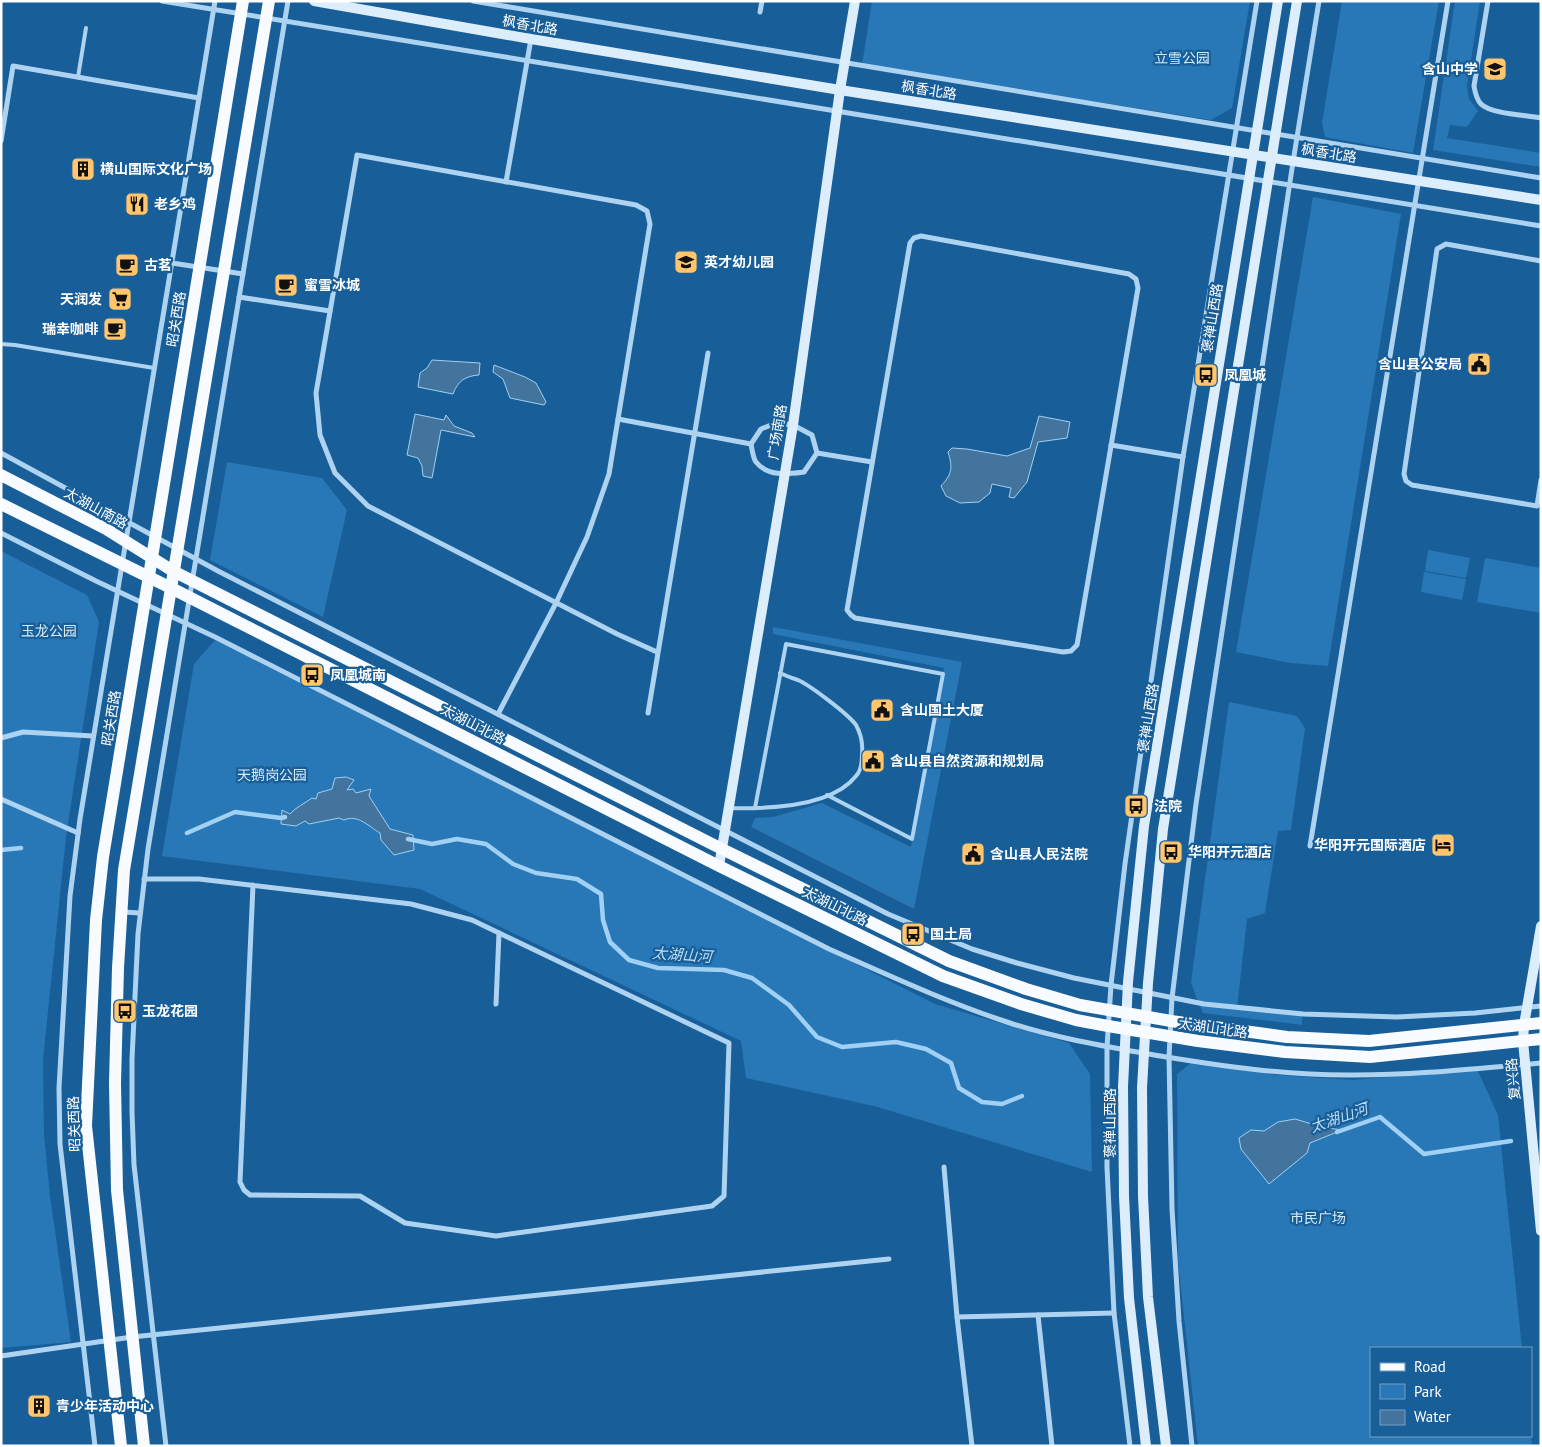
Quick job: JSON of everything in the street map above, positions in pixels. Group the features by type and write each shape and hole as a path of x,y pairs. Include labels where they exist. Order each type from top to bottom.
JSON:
{"main road":[{"name":"昭关西路","path":"121,1446 86,1126 96,920 103,857 244,1"},
{"path":"144,1446 118,1190 115,1083 124,870 268,1"},
{"name":"枫香北路","path":"314,1 840,90 1541,200"},
{"name":"广场南路","path":"719,866 793,425 840,90 855,1"},
{"name":"褒禅山西路","path":"1146,1446 1128,1289 1124,1196 1123,1087 1128,989 1144,826 1278,1"},
{"path":"1166,1446 1148,1288 1143,1196 1142,1088 1147,992 1163,828 1297,1"},
{"name":"太湖山南路","path":"1,475 106,529 173,572"},
{"path":"1,504 171,588"},
{"name":"太湖山北路","path":"173,572 949,962 1026,990 1080,1005 1127,1014 1287,1037 1370,1041 1541,1023"},
{"name":"太湖山北路","path":"171,588 719,866 942,976 1021,1004 1076,1020 1145,1033 1286,1052 1370,1057 1541,1039"},
{"name":"复兴路","path":"1541,926 1523,1041 1541,1231"}],"street":[{"path":"162,1 1541,226"},
{"path":"95,1446 60,1144 59,1088 70,896 78,833 117,591 215,1"},
{"path":"166,1446 134,1165 132,1058 140,913 185,623 288,1"},
{"path":"474,1 1541,178"},
{"path":"760,12 762,1"},
{"path":"1130,1446 1114,1313 1107,1167 1107,1047 1111,985 1125,864 1183,457 1258,1"},
{"path":"1192,1446 1179,1321 1172,1209 1169,1057 1172,998 1197,794 1289,185 1319,1"},
{"path":"1310,846 1448,1"},
{"path":"1488,1 1474,86 1476,96 1482,105 1491,110 1541,118"},
{"path":"506,182 531,39"},
{"path":"1,141 14,66 199,98"},
{"path":"498,714 556,603 587,537 608,474 650,224 647,211 636,205 357,154 316,393 320,435 335,473 368,506 556,603 617,634 657,652"},
{"path":"921,236 1130,274 1136,279 1138,288 1111,445 1078,645 1071,651 1063,652 855,618 850,615 847,610 872,462 910,243 914,238 921,236"},
{"path":"1541,261 1446,244 1437,249 1404,474 1406,481 1412,485 1537,506 1541,480"},
{"path":"172,263 243,274"},
{"path":"239,297 330,311"},
{"path":"648,713 708,353"},
{"path":"1389,364 1419,370"},
{"path":"618,419 751,444"},
{"path":"776,423 793,425 812,435 817,453 804,472 784,475 765,471 755,461 751,444 761,429 776,423"},
{"path":"1111,445 1183,457"},
{"path":"1,453 196,559 888,914 972,949 1074,978 1204,1004 1304,1014 1397,1017 1475,1013 1541,1006"},
{"path":"817,453 872,462"},
{"path":"1,532 829,949 928,993 1007,1022 1074,1042 1282,1073 1356,1076 1541,1063"},
{"path":"1,738 23,732 94,736"},
{"path":"1,800 78,833"},
{"path":"144,878 198,879 253,885 411,904 472,920 729,1043 724,1196 712,1206 496,1236 406,1223 360,1196 250,1195 244,1190 240,1182 253,885"},
{"path":"122,912 140,913"},
{"path":"496,1004 499,933"},
{"path":"944,1167 957,1317 972,1446"},
{"path":"1,1356 154,1335 889,1259"},
{"path":"957,1317 1114,1313"},
{"path":"1038,1315 1052,1446"}],"lane":[{"path":"78,77 86,28"},
{"path":"1,344 154,368"},
{"path":"755,808 786,644 942,674 912,839 827,795"},
{"path":"729,808 794,805 841,789 857,776 862,762 863,742 855,724 800,681 780,673"}],"green space":[{"name":"立雪公园","path":"872,1 1250,1 1232,108 1211,120 862,65"},
{"path":"1342,1 1439,1 1413,153 1325,137 1322,123"},
{"path":"1455,1 1480,1 1467,86 1469,99 1478,111 1467,127 1450,125 1447,138 1541,153 1541,167 1433,150"},
{"path":"1313,197 1401,214 1328,666 1290,663 1236,652"},
{"path":"227,462 322,478 347,510 323,617 210,560"},
{"path":"1428,550 1470,558 1466,578 1425,571"},
{"name":"玉龙公园","path":"1,551 87,595 99,622 66,837 43,1060 44,1134 50,1196 71,1342 1,1348"},
{"path":"1485,558 1541,568 1541,613 1477,602"},
{"path":"1424,572 1466,579 1462,600 1421,592"},
{"path":"773,627 962,662 914,909 751,827 755,818 773,817 822,803 911,847 944,668 773,634"},
{"name":"天鹅岗公园","path":"215,640 935,1004 1069,1043 1090,1074 1092,1172 874,1106 746,1078 741,1041 420,889 162,856 194,664"},
{"path":"1229,702 1297,716 1305,728 1291,830 1278,831 1265,913 1247,919 1237,1008 1302,1016 1302,1025 1203,1013 1191,982"},
{"name":"市民广场","path":"1192,1062 1277,1075 1353,1080 1477,1069 1498,1115 1522,1347 1370,1347 1370,1437 1531,1437 1532,1446 1198,1446 1178,1261 1177,1074"}],"water":[{"path":"432,360 480,363 479,375 463,380 453,394 418,387 420,373 427,368"},
{"path":"494,365 536,383 546,402 544,405 510,398 503,379 493,372"},
{"path":"415,414 444,420 446,415 454,426 472,433 475,437 441,430 432,478 423,476 422,466 418,458 407,455"},
{"path":"1039,416 1070,422 1067,438 1038,442 1027,482 1014,498 1009,497 1011,488 992,484 990,493 979,502 960,503 946,496 941,486 950,470 951,462 948,452 952,448 1007,456 1030,448"},
{"path":"346,777 354,780 347,790 353,789 356,793 371,789 369,796 390,829 413,835 414,850 394,855 381,840 380,833 363,822 354,819 344,820 339,818 309,824 305,821 296,826 281,824 282,810 290,814 297,807 312,798 316,799 318,793 332,789 335,778"},
{"path":"1295,1119 1322,1127 1342,1130 1310,1143 1307,1153 1269,1184 1241,1149 1239,1138 1251,1130 1264,1131 1278,1122"}],"waterway":[{"name":"太湖山河","path":"187,833 235,812 285,817"},
{"name":"太湖山河","path":"408,839 432,844 457,839 486,844 513,864 536,873 577,879 601,894 603,920 610,942 629,960 658,968 724,970 752,978 789,1005 817,1037 842,1047 896,1042 926,1049 951,1063 959,1088 982,1102 1002,1104 1022,1096"},
{"name":"太湖山河","path":"1,850 21,848"},
{"name":"太湖山河","path":"1337,1132 1380,1117 1424,1154 1511,1141"}],"place":[{"name":"含山中学","path":"1495,69"},
{"name":"横山国际文化广场","path":"83,169"},
{"name":"老乡鸡","path":"137,204"},
{"name":"英才幼儿园","path":"686,262"},
{"name":"古茗","path":"127,265"},
{"name":"蜜雪冰城","path":"286,285"},
{"name":"天润发","path":"120,299"},
{"name":"瑞幸咖啡","path":"115,329"},
{"name":"含山县公安局","path":"1479,364"},
{"name":"凤凰城","path":"1206,375"},
{"name":"凤凰城南","path":"312,675"},
{"name":"含山国土大厦","path":"882,710"},
{"name":"含山县自然资源和规划局","path":"873,761"},
{"name":"法院","path":"1136,806"},
{"name":"华阳开元国际酒店","path":"1443,845"},
{"name":"华阳开元酒店","path":"1171,852"},
{"name":"含山县人民法院","path":"973,854"},
{"name":"国土局","path":"913,934"},
{"name":"玉龙花园","path":"125,1011"},
{"name":"青少年活动中心","path":"39,1406"}]}
